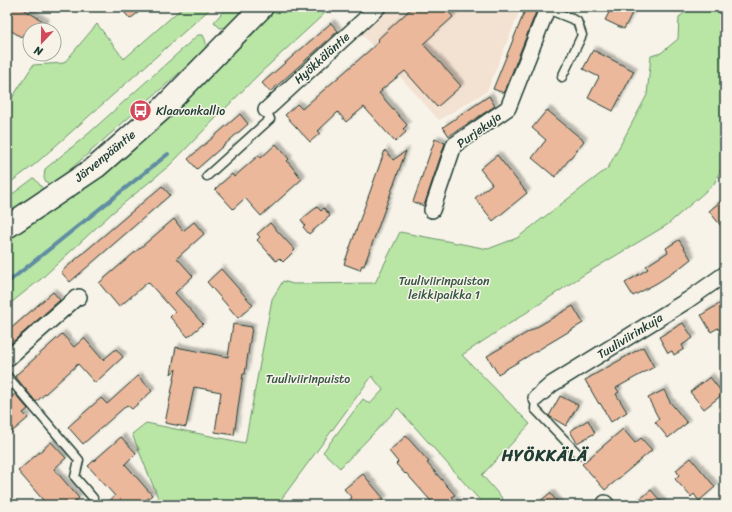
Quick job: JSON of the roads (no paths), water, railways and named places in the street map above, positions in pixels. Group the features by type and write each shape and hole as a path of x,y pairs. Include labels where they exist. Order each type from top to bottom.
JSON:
{"main road":[{"name":"Järvenpääntie","path":"7,227 96,167 162,109 262,7"}],"street":[{"name":"Hyökkäläntie","path":"266,110 378,7"},
{"name":"Purjekuja","path":"432,210 454,145 508,108 547,8"},
{"name":"Tuuliviirinkuja","path":"536,398 552,384 682,304 725,274"},
{"path":"7,359 79,297"}],"lane":[{"path":"547,8 577,21 582,35 562,77"},
{"path":"207,176 270,119 266,110"},
{"path":"7,376 79,460 75,477 93,498"},
{"path":"536,398 535,409 579,455"}],"waterway":[{"path":"7,283 168,154"}],"place":[{"name":"Klaavonkallio","path":"140,111"}],"district":[{"name":"HYÖKKÄLÄ","path":"545,455"}],"park label":[{"name":"Tuuliviirinpuiston leikkipaikka 1","path":"444,288"},
{"name":"Tuuliviirinpuisto","path":"308,379"}]}
